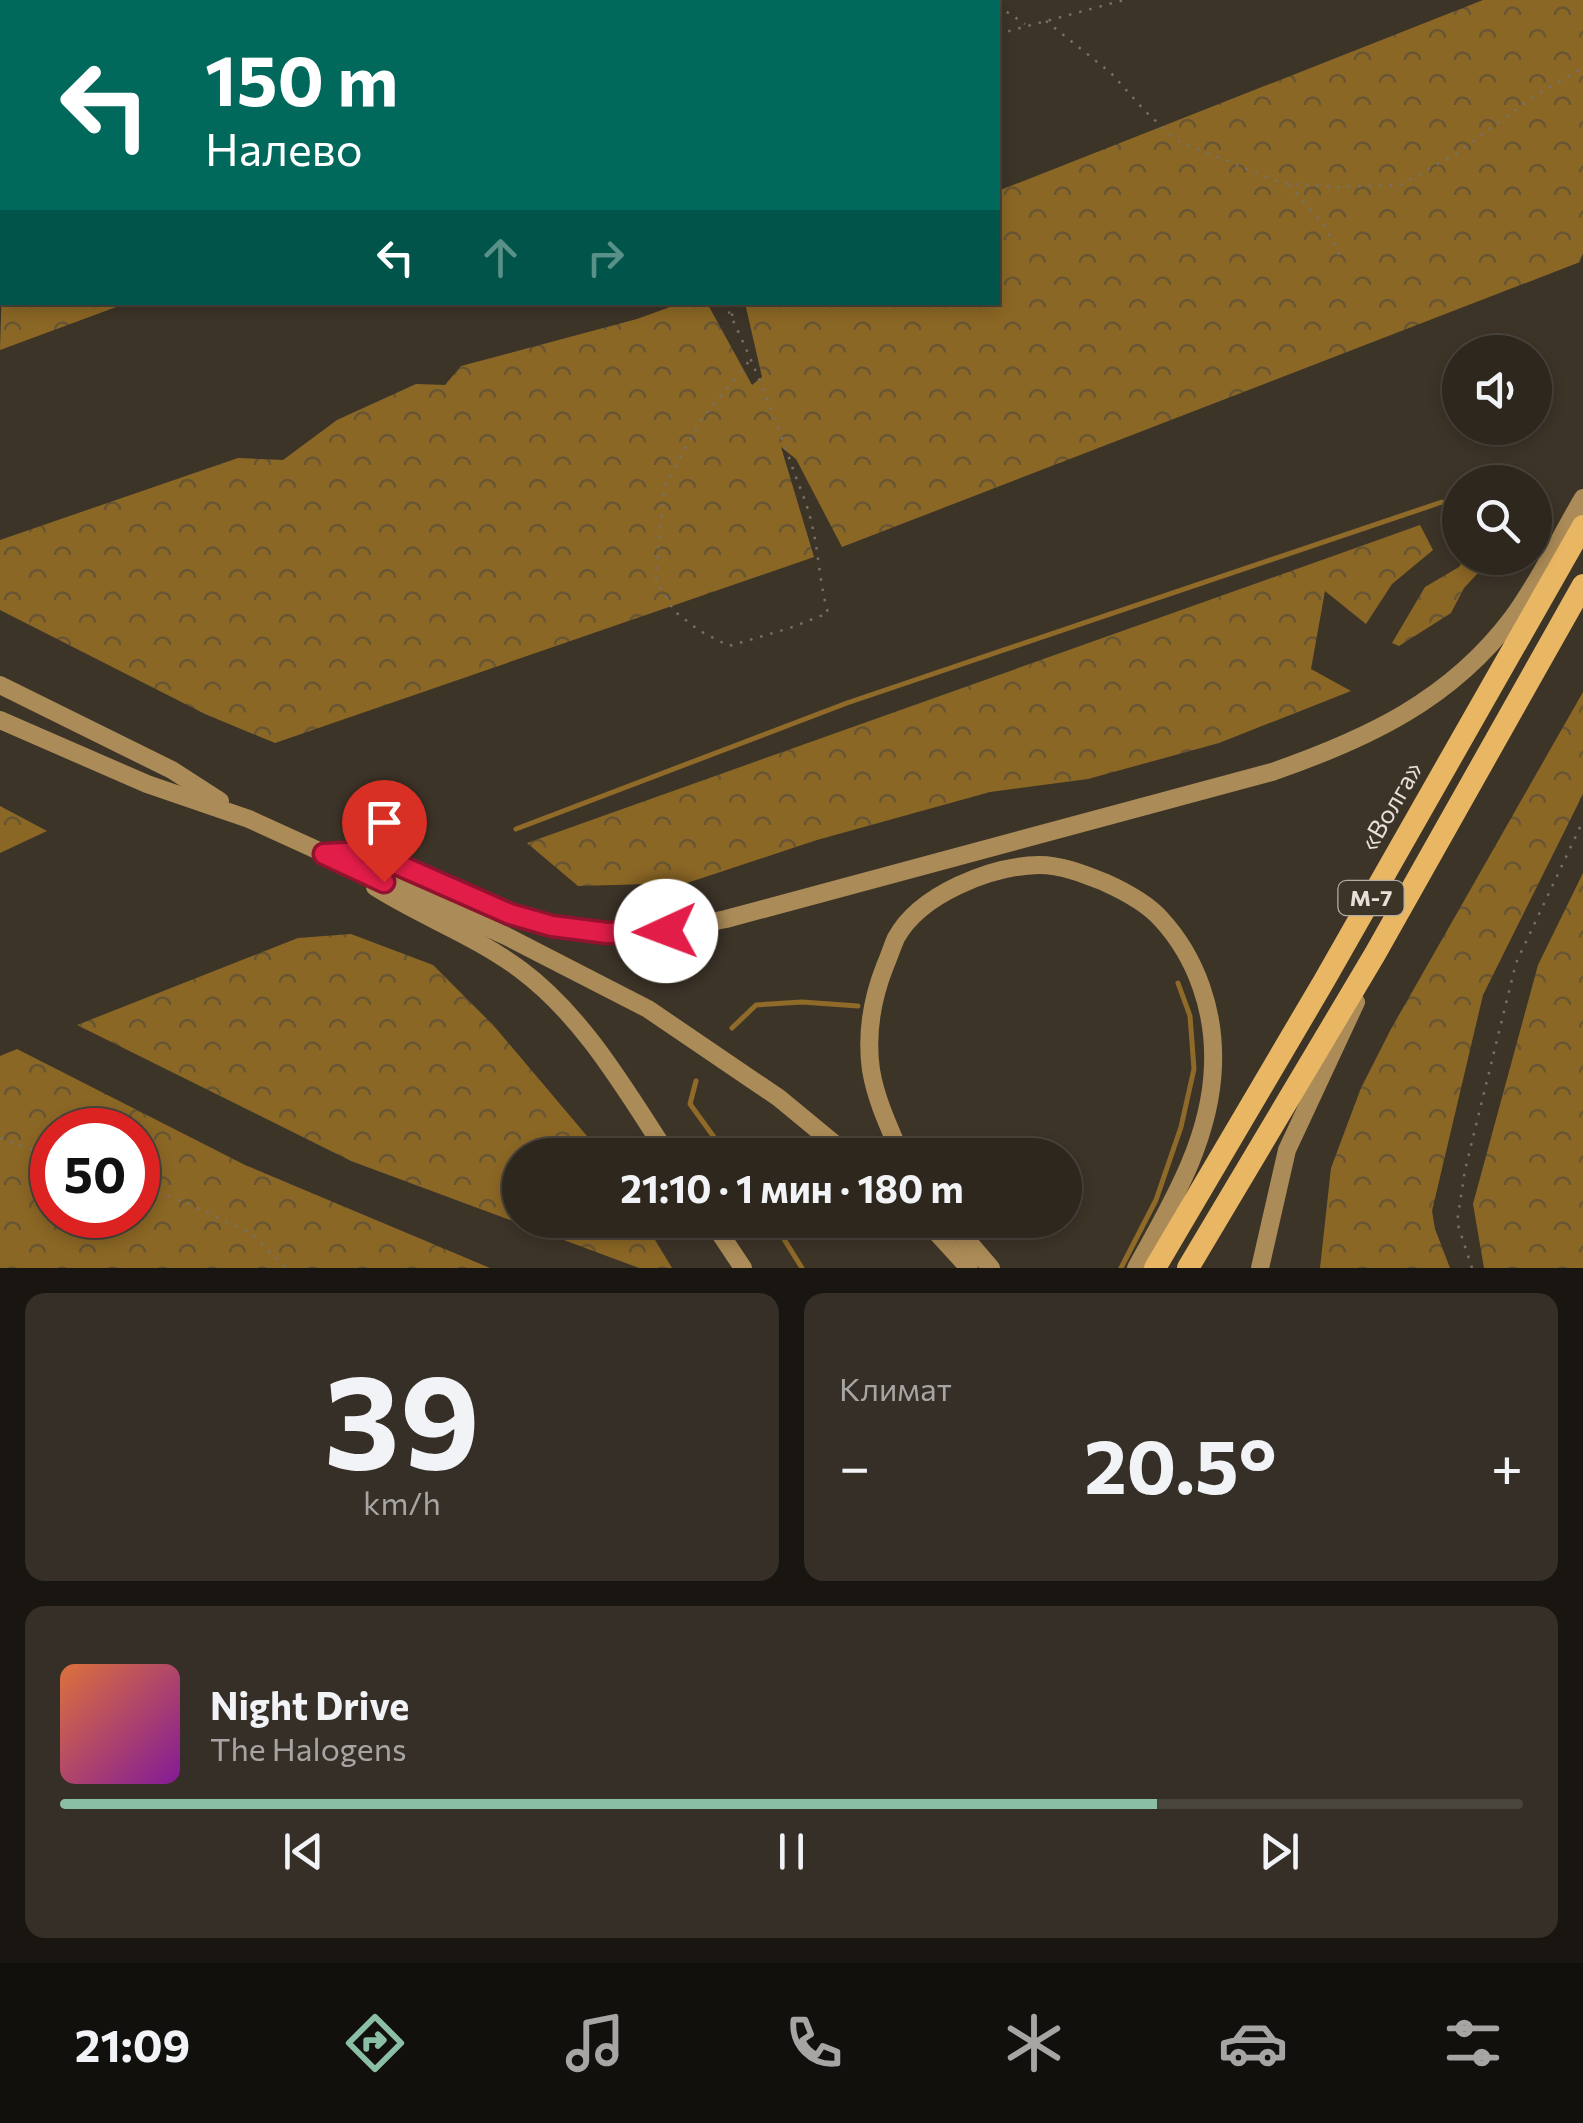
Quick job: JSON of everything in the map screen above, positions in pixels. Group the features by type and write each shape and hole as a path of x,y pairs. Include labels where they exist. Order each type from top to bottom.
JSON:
{"highway":[{"name":"«Волга»","path":"1154,1268 1583,526"},
{"name":"М-7","path":"1188,1268 1375,954 1583,585"}],"main road":[{"path":"324,854 369,852 510,914 552,926 607,933 666,931 726,919 1272,772 1341,748 1388,725 1423,703 1468,666 1515,614 1583,498"},
{"path":"0,684 172,770 249,819"},
{"path":"0,720 147,784 249,819 506,936 648,1009 778,1098 827,1138"},
{"path":"324,854 396,900 461,932 523,971 582,1030 656,1138"},
{"path":"895,1138 877,1096 869,1030 876,988 898,935 922,909 956,885 996,871 1040,865 1078,871 1122,890 1160,916 1190,957 1202,986 1212,1039 1213,1067 1203,1128 1177,1194 1136,1268"},
{"path":"1260,1268 1287,1150 1346,1027 1375,954"},
{"path":"723,1238 743,1268"},
{"path":"942,1238 969,1268"},
{"path":"965,1238 991,1268"}],"path":[{"path":"1000,33 1124,0"},
{"path":"1000,8 1026,25"},
{"path":"1046,21 1111,73 1176,140 1288,184 1338,188 1400,185 1457,154 1536,95 1583,68"},
{"path":"1288,184 1325,226 1339,255"},
{"path":"726,305 732,318 777,422 812,521 818,580 828,613 728,646 700,632 674,611 656,580 665,486 702,420 750,360"},
{"path":"732,318 734,305"},
{"path":"1472,1268 1457,1222 1465,1170 1516,963 1583,821"},
{"path":"0,1138 30,1149"},
{"path":"160,1193 250,1233 287,1268"}],"green space":[{"path":"1483,0 1583,0 1580,262 842,547 796,459 781,447 814,557 275,743 205,714 0,610 0,540 238,458 283,460 337,420 416,384 445,385 461,366 676,305 708,305 752,385 762,377 745,305 1000,305 1000,190"},
{"path":"1,305 122,305 0,350"},
{"path":"1420,525 1433,550 1392,584 1366,624 1325,591 1311,669 1351,691 1219,743 1088,779 990,792 817,840 687,883 578,886 527,843"},
{"path":"1445,575 1476,575 1451,613 1399,646 1392,643 1425,587"},
{"path":"1583,692 1583,794 1483,995 1432,1211 1450,1268 1320,1268 1331,1168 1361,1088"},
{"path":"0,806 47,831 0,853"},
{"path":"1583,873 1583,1268 1484,1268 1473,1204 1538,965"},
{"path":"351,934 433,965 494,1026 589,1138 502,1138 502,1217 351,1161 77,1025 298,938"},
{"path":"17,1049 133,1108 30,1108 30,1238 160,1238 160,1122 245,1165 490,1268 0,1268 0,1056"},
{"path":"558,1238 654,1238 672,1268 639,1268"}],"waterway":[{"path":"516,829 847,703 1442,502"},
{"path":"1121,1268 1156,1200 1181,1127 1194,1069 1190,1016 1178,983"},
{"path":"732,1028 756,1005 802,1002 858,1006"},
{"path":"696,1081 690,1104 715,1138"},
{"path":"783,1238 802,1268"}],"route":[{"path":"384,882 324,854 369,852 510,914 552,926 607,933 666,931"}]}
